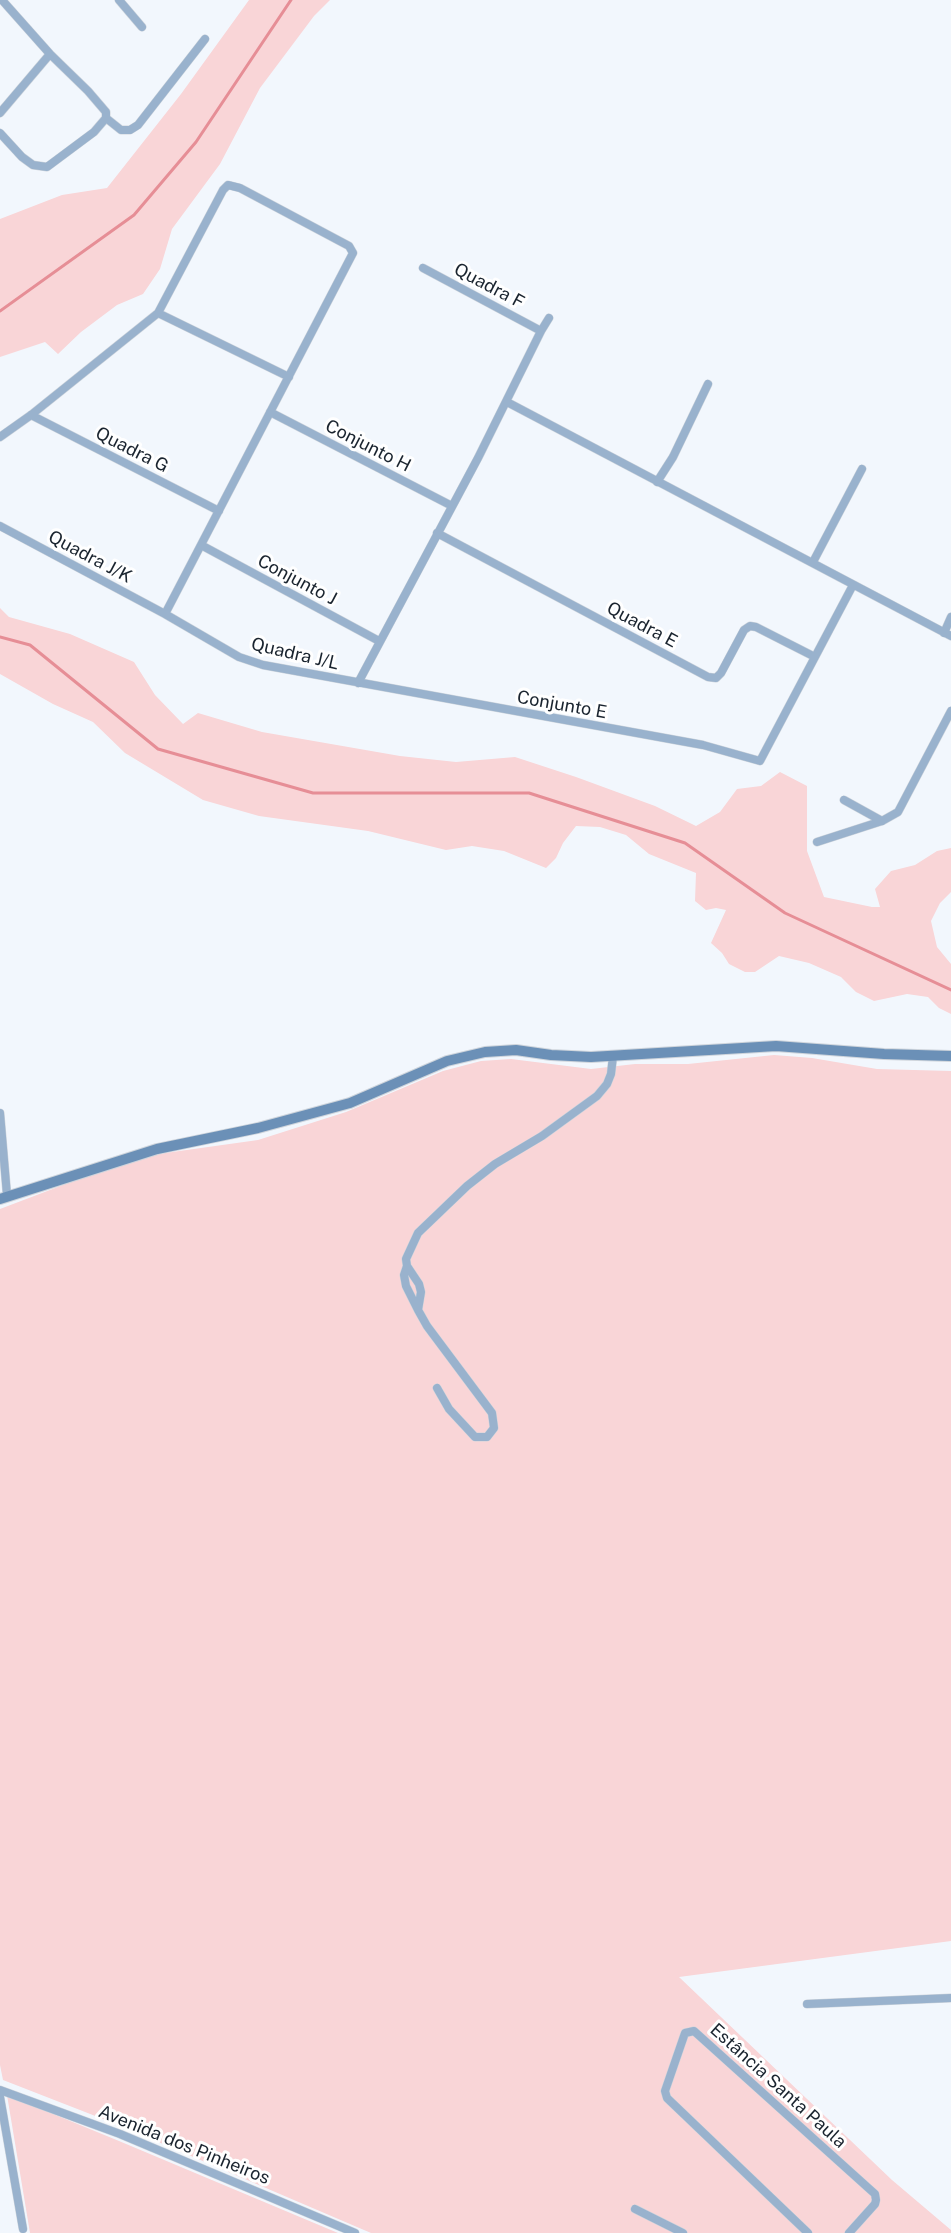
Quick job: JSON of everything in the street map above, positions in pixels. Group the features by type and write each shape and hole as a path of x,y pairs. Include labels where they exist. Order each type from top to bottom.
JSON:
{"street":[{"path":"0,134 33,165 47,167 94,132 106,118 106,112 2,0"},
{"path":"119,0 142,27"},
{"path":"106,118 121,130 130,130 138,125 205,39"},
{"path":"0,113 50,54"},
{"path":"0,437 31,415 158,313 223,190 228,185 240,188 349,246 353,253 165,614"},
{"name":"Quadra F","path":"423,268 541,331"},
{"path":"158,313 289,377"},
{"path":"358,683 549,318"},
{"path":"657,482 677,448 708,384"},
{"path":"507,402 948,635 951,617"},
{"name":"Conjunto H","path":"270,412 452,506"},
{"name":"Quadra G","path":"31,415 219,511"},
{"path":"813,562 862,469"},
{"name":"Quadra J/K","path":"0,526 165,614"},
{"name":"Quadra E","path":"436,533 708,677 716,678 721,673 744,630 750,626 815,657"},
{"name":"Conjunto J","path":"201,545 379,641"},
{"path":"815,657 853,585"},
{"name":"Quadra J/L","path":"165,614 247,660 358,683"},
{"name":"Conjunto E","path":"358,683 703,745 760,761 815,657"},
{"path":"817,842 882,821 898,812 951,711"},
{"path":"844,800 882,821"},
{"path":"0,1113 3,1197 157,1149 258,1128 350,1103 447,1061 485,1052 516,1050 551,1055 613,1056 776,1046 864,1053 951,1056"},
{"path":"418,1310 421,1292 419,1284 407,1266 406,1259 418,1233 467,1186 495,1164 542,1136 597,1096 607,1084 611,1074 613,1056"},
{"path":"407,1266 404,1275 406,1286 427,1326 492,1413 494,1428 487,1437 475,1437 449,1409 437,1388"},
{"path":"807,2004 951,1998"},
{"name":"Estância Santa Paula","path":"808,2233 667,2098 665,2091 685,2033 690,2030 765,2092 875,2194 874,2204 849,2233"},
{"name":"Avenida dos Pinheiros","path":"0,2090 120,2134 355,2233"},
{"path":"0,2097 23,2229"},
{"path":"635,2209 683,2233"}],"shaded area":[{"path":"249,0 330,0 314,16 260,88 220,164 172,229 160,269 143,294 117,305 81,332 58,354 45,342 0,357 0,219 62,195 107,188 181,94"},
{"path":"0,608 9,617 70,634 134,662 155,695 183,724 198,713 262,732 400,756 456,762 515,757 655,806 696,826 720,812 737,789 761,786 780,772 807,786 807,851 824,897 880,907 875,889 891,871 915,865 937,851 951,848 951,892 940,903 931,921 937,947 951,964 951,1014 939,1008 928,997 907,994 874,1001 856,992 841,977 809,963 779,956 755,972 745,972 729,964 722,953 711,943 726,910 716,908 706,910 695,901 696,873 649,854 626,835 600,827 576,826 563,843 556,858 546,868 504,851 472,846 446,850 368,831 259,816 203,800 125,753 93,722 53,704 0,674"},
{"path":"774,1055 812,1058 877,1069 951,1071 951,1941 679,1977 892,2180 951,2230 951,2233 371,2233 121,2126 3,2080 0,2065 0,1209 113,1166 151,1155 258,1140 346,1112 443,1071 481,1061 511,1059 591,1069 635,1064 688,1064"},
{"path":"7,2095 119,2141 338,2233 30,2233"}],"waterway":[{"path":"0,311 134,215 196,142 291,0"},
{"path":"0,637 30,645 158,749 313,793 529,793 685,843 785,913 951,990"}]}
